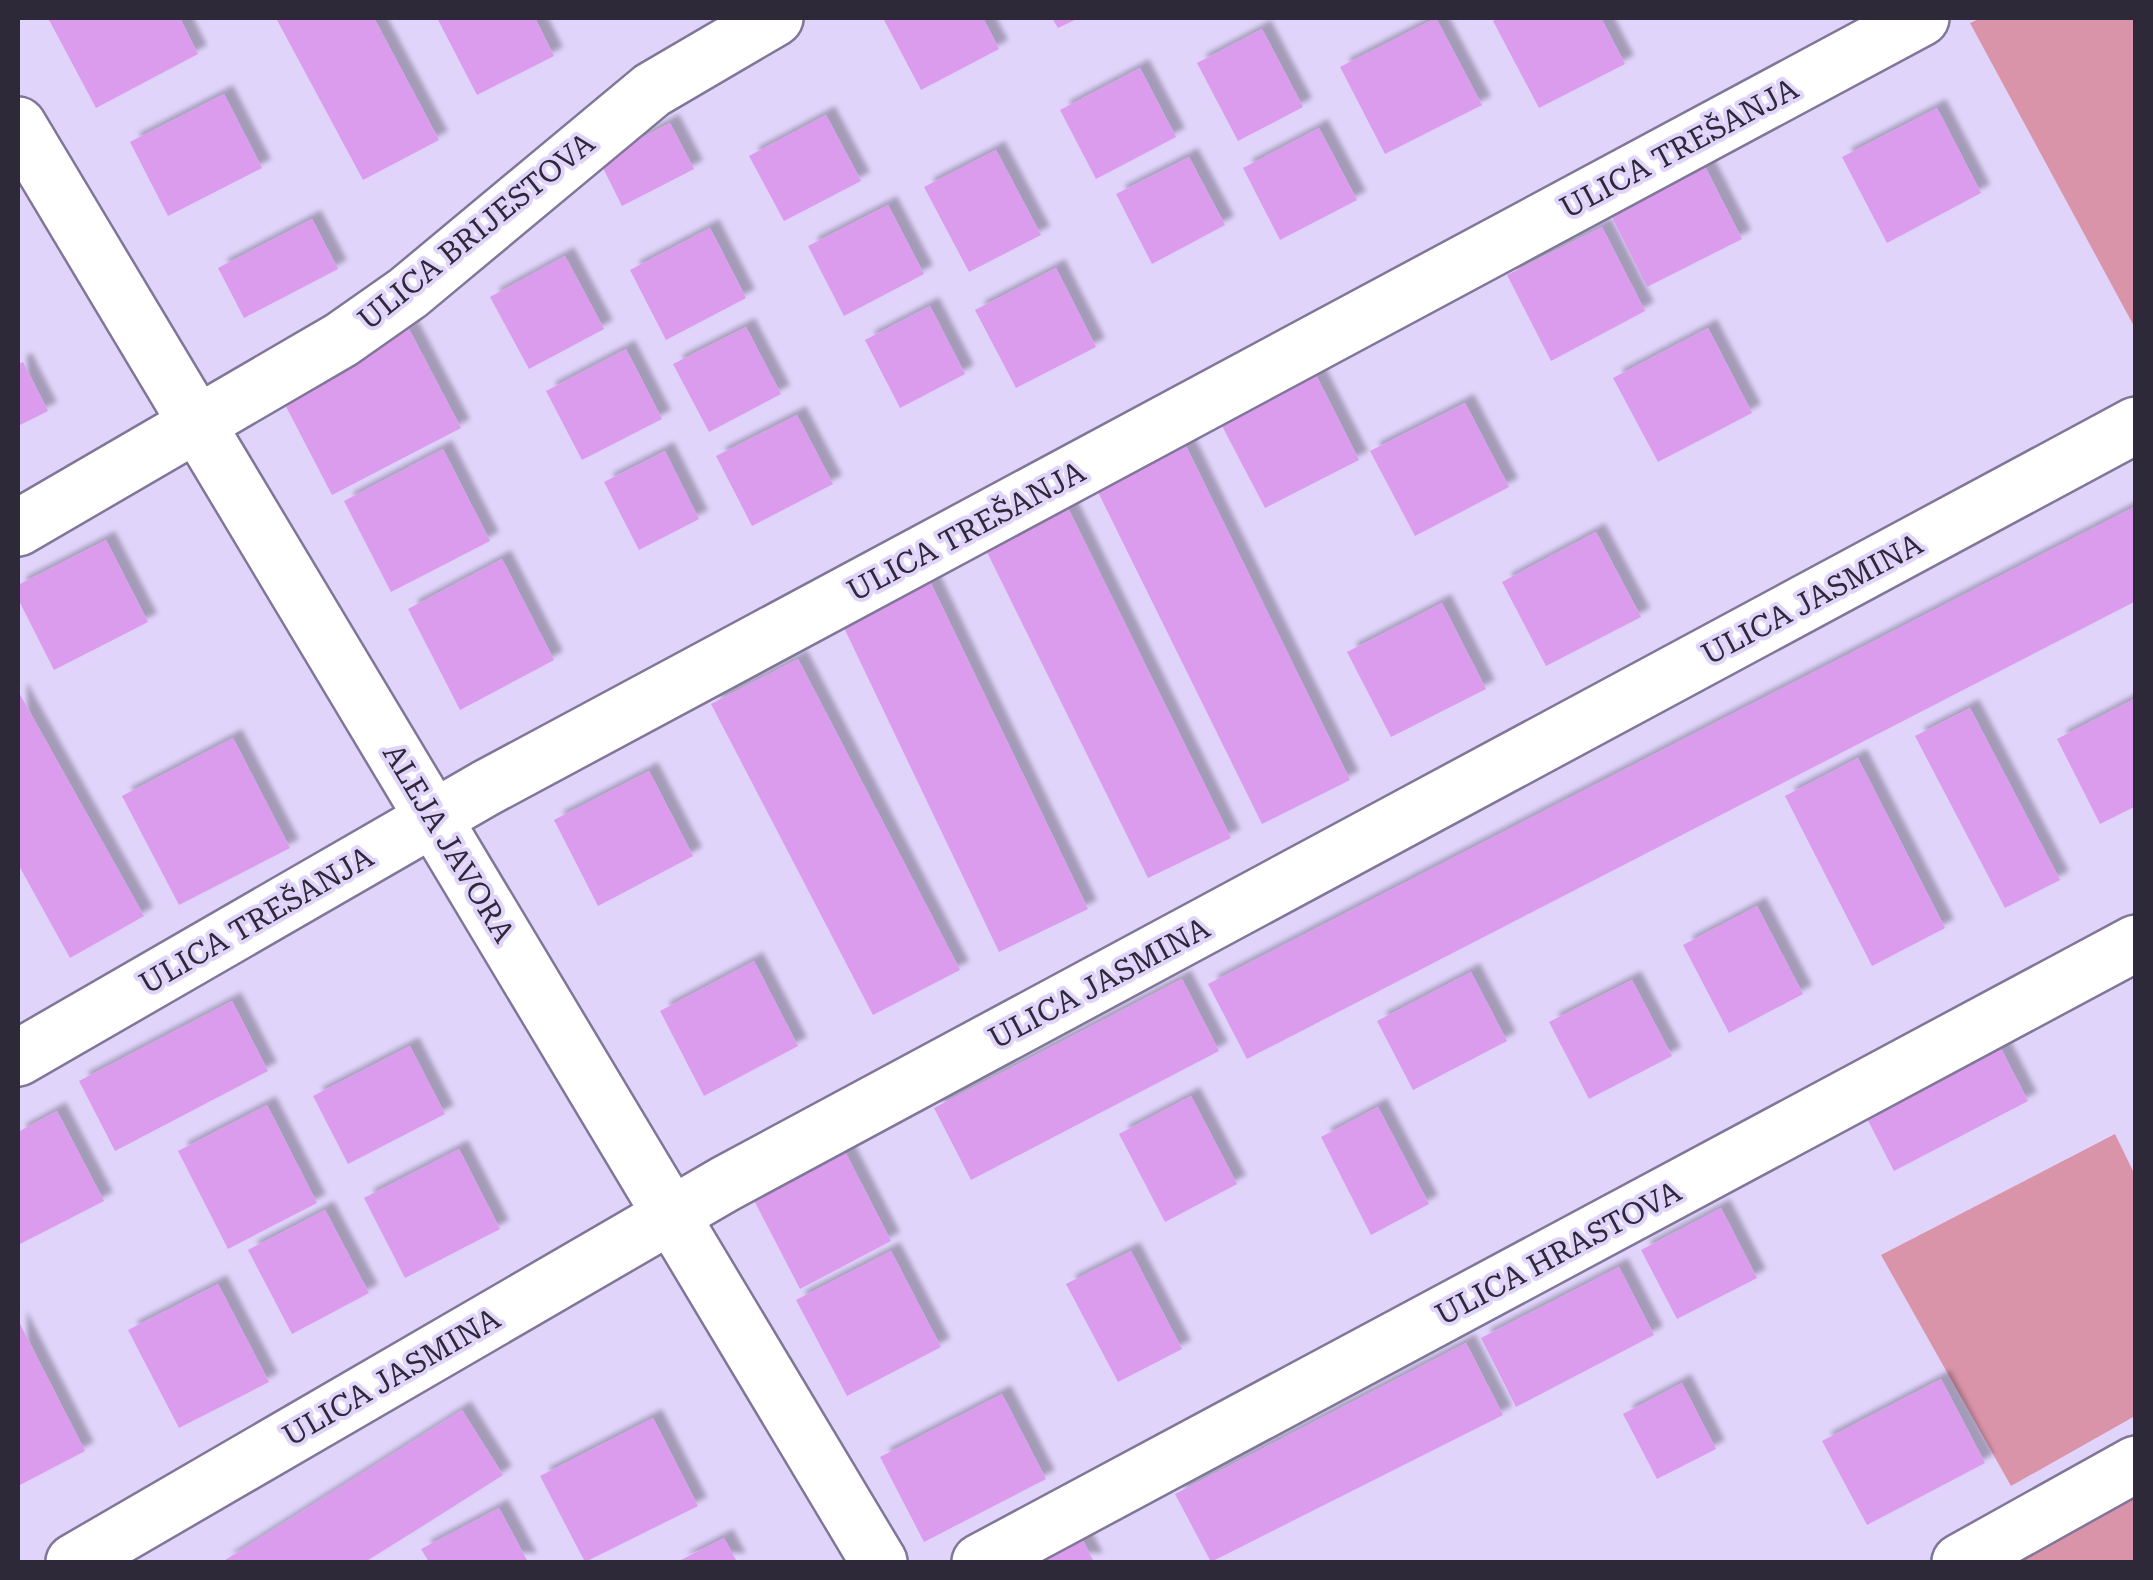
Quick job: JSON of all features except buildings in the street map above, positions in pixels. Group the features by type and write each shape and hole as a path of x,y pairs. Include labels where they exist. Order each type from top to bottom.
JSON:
{"street":[{"name":"ULICA BRIJESTOVA","path":"18,528 341,340 408,293 652,90 775,18"},
{"name":"ULICA TREŠANJA","path":"18,1058 434,818 1921,18"},
{"name":"ALEJA JAVORA","path":"18,124 879,1562"},
{"name":"ULICA JASMINA","path":"74,1562 670,1215 2136,425"},
{"name":"ULICA HRASTOVA","path":"980,1562 2136,943"},
{"path":"1960,1562 2136,1464"}],"shaded area":[{"path":"1981,18 2135,18 2135,328 1970,23"},
{"path":"2115,1134 2135,1175 2135,1416 2011,1486 1881,1255"},
{"path":"2135,1495 2135,1562 2014,1562"}]}
